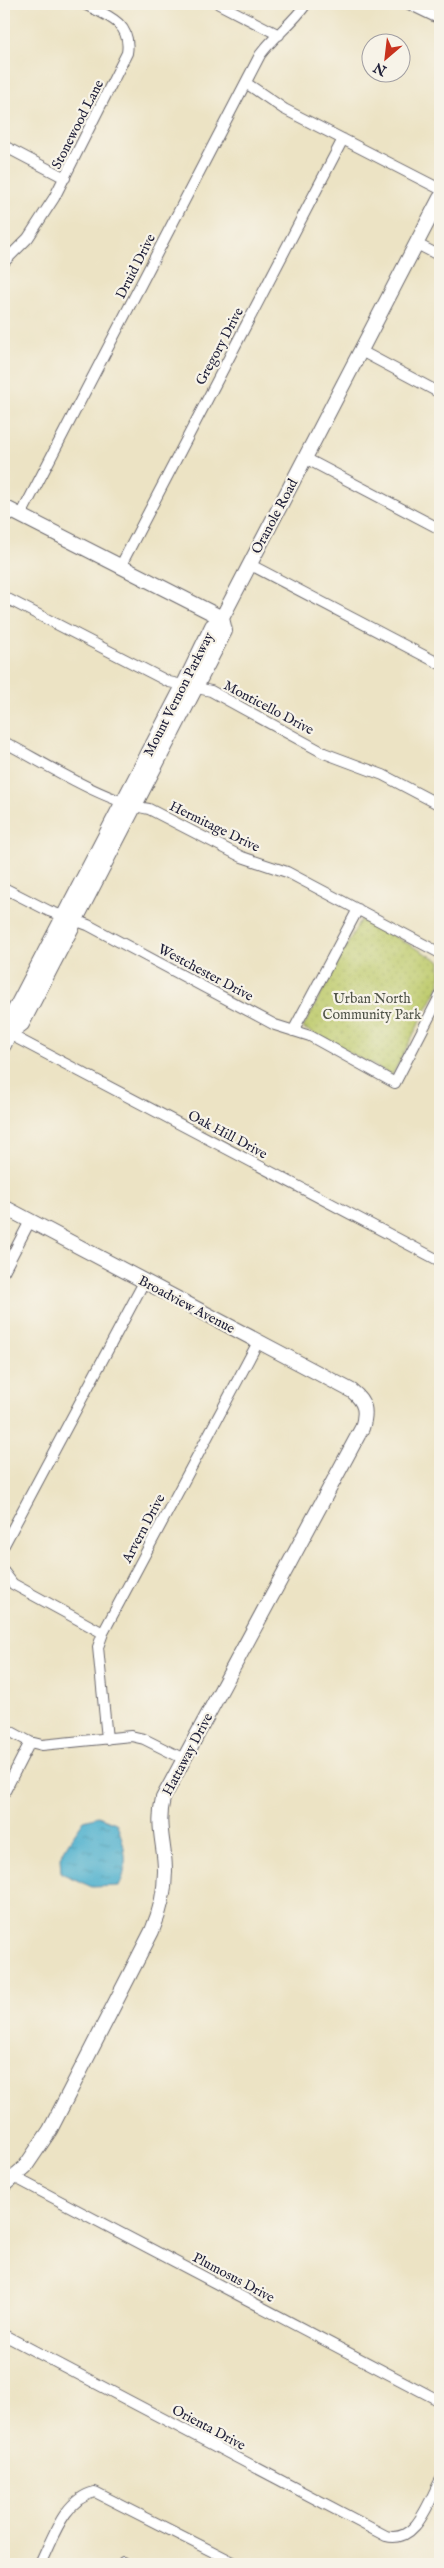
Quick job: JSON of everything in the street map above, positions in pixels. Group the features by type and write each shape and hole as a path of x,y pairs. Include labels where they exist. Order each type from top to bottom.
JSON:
{"street":[{"name":"Stonewood Lane","path":"4,262 28,238 65,178 123,64 129,43 119,22 84,4"},
{"path":"219,4 279,35"},
{"name":"Druid Drive","path":"21,516 260,55 269,43 296,18 306,4"},
{"path":"410,4 440,19"},
{"path":"246,83 284,109 440,189"},
{"name":"Gregory Drive","path":"120,566 343,139"},
{"path":"4,146 65,178"},
{"name":"Oranole Road","path":"222,618 440,198"},
{"path":"416,244 440,256"},
{"path":"361,351 440,393"},
{"path":"304,458 440,529"},
{"path":"4,507 222,618"},
{"path":"249,564 440,664"},
{"name":"Monticello Drive","path":"4,597 169,682 189,688 211,691 324,753 383,775 440,805"},
{"name":"Mount Vernon Parkway","path":"6,1037 22,1024 69,918 189,688 225,631 222,618"},
{"name":"Hermitage Drive","path":"4,742 129,804 149,809 234,853 287,872 440,953"},
{"name":"Westchester Drive","path":"4,888 88,925 275,1025 310,1036 395,1082 440,996"},
{"path":"293,1031 358,908"},
{"name":"Oak Hill Drive","path":"6,1037 440,1261"},
{"name":"Broadview Avenue","path":"4,1207 352,1391 361,1398 365,1407"},
{"path":"4,1271 30,1221"},
{"path":"4,1545 144,1282"},
{"name":"Arvern Drive","path":"107,1739 98,1648 102,1633 258,1342"},
{"name":"Hattaway Drive","path":"9,2181 33,2156 50,2130 155,1924 161,1910 165,1870 159,1817 163,1798 362,1428 365,1407"},
{"path":"4,1572 14,1584 102,1633"},
{"path":"4,1728 30,1742 53,1745 130,1736 144,1739 184,1759"},
{"path":"4,1793 30,1742"},
{"name":"Plumosus Drive","path":"9,2181 440,2401"},
{"name":"Orienta Drive","path":"4,2335 386,2536 402,2537 414,2527 440,2481"},
{"path":"40,2564 70,2506 85,2494 95,2492 237,2564"}],"green space":[{"name":"Urban North Community Park","path":"361,919 440,961 440,984 392,1075 303,1028"}],"water":[{"path":"98,1816 116,1823 122,1838 125,1863 119,1886 92,1887 61,1873 60,1857 68,1843 84,1820"}]}
